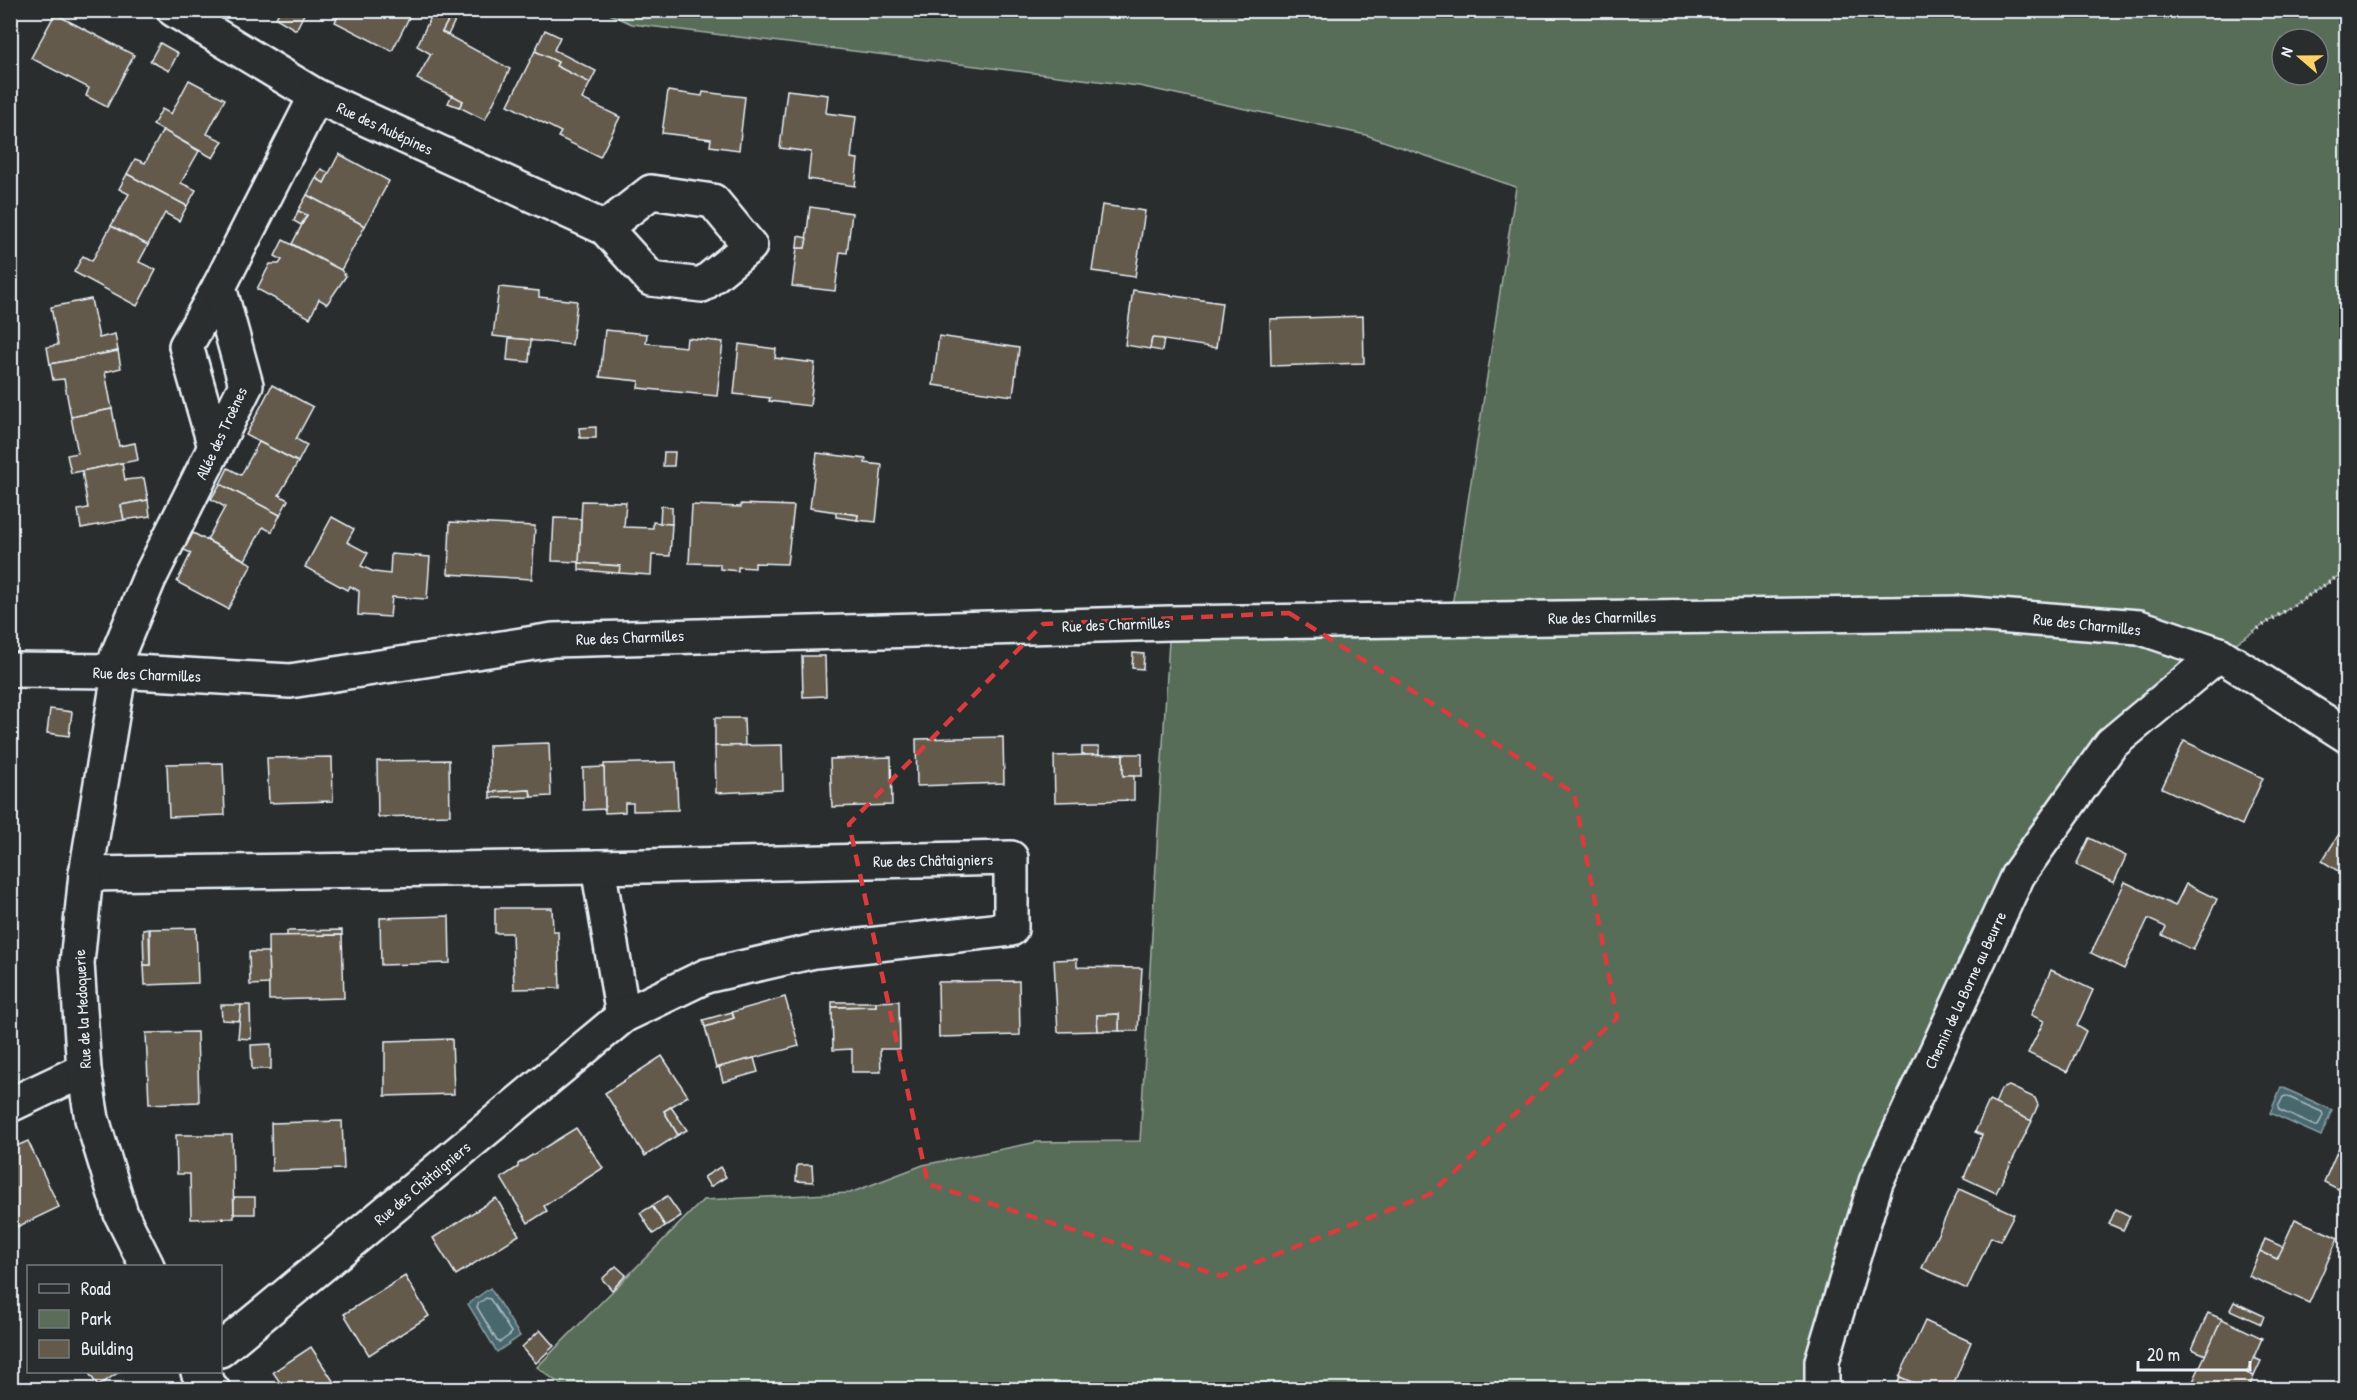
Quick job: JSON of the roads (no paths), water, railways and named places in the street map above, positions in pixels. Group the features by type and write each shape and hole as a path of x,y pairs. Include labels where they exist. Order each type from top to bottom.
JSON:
{"street":[{"name":"Rue des Aubépines","path":"174,10 316,96 605,228"},
{"path":"215,447 186,346 219,287 316,96"},
{"name":"Allée des Troènes","path":"118,671 117,656 149,579 246,385 219,287"},
{"name":"Rue des Charmilles","path":"10,670 118,671 290,681 554,639 1181,622 1960,613 2139,627 2219,654 2346,735"},
{"name":"Chemin de la Borne au Beurre","path":"1822,1389 1822,1361 1876,1182 2018,875 2110,744 2219,654"},
{"name":"Rue de la Medoquerie","path":"118,671 86,874 77,963 84,1070 92,1119 121,1214 146,1265"},
{"name":"Rue des Châtaigniers","path":"86,874 598,867 1011,858 1011,929 815,951 706,976 623,1016 222,1348"},
{"path":"598,867 623,1016"},
{"path":"10,1105 84,1070"},
{"path":"200,1373 213,1389"}],"water":[{"path":"2281,1087 2332,1110 2321,1136 2270,1113"},
{"path":"490,1288 520,1336 497,1352 468,1304"}]}
